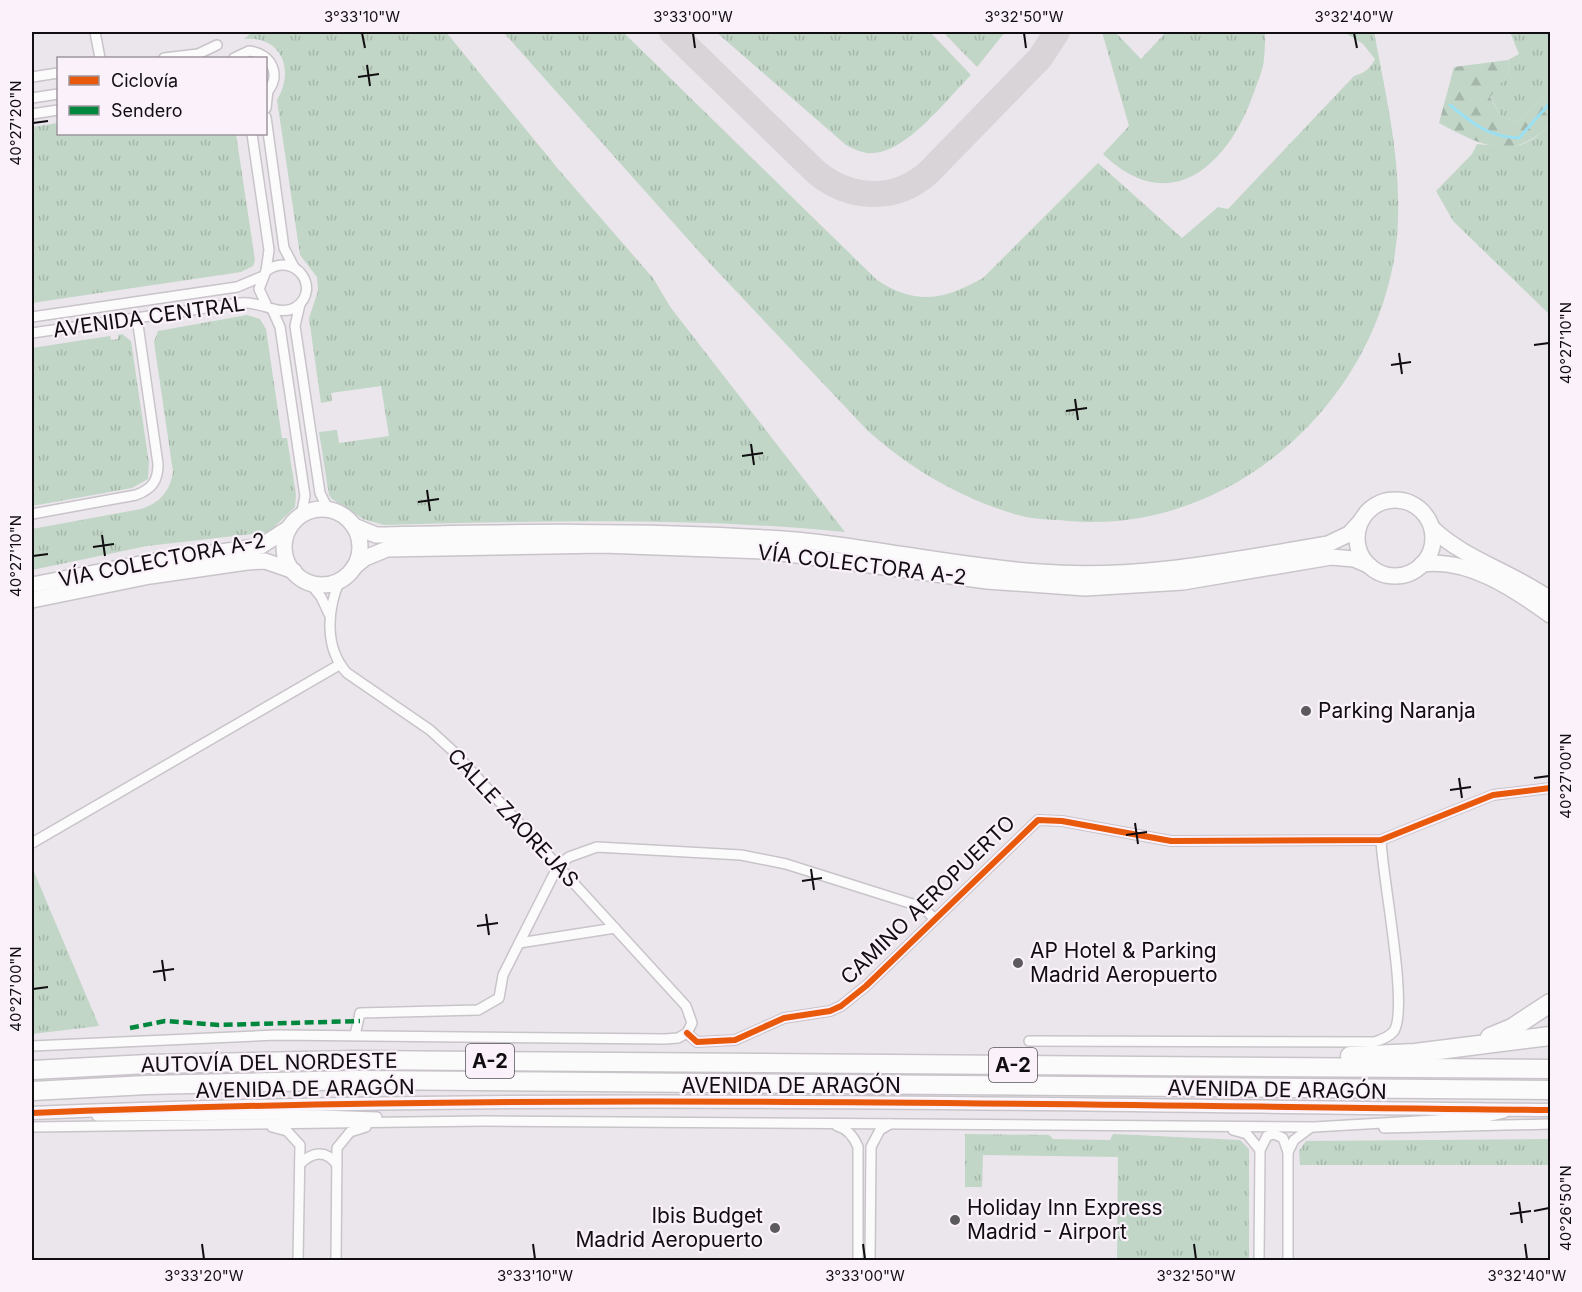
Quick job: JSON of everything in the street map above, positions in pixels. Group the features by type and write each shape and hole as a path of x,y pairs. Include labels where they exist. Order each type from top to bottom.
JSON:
{"highway":[{"path":"1415,1053 1484,1040 1512,1028 1551,1003"},
{"path":"1133,1066 1415,1053 1551,1036"},
{"name":"AUTOVÍA DEL NORDESTE","path":"32,1070 148,1064 356,1060 1551,1070"},
{"name":"AUTOVÍA DEL NORDESTE","path":"32,1091 147,1085 357,1080 1551,1090"}],"main road":[{"path":"1551,599 1498,567 1450,545 1432,528 1417,507 1400,500 1375,506 1360,522 1357,538 1359,549 1370,566 1392,575 1408,573 1422,564 1442,562 1462,566 1522,596 1551,615"},
{"path":"328,509 338,512 354,526 360,546 354,567 340,580 330,584 309,582 294,571 288,563 285,546 289,528 309,511 328,509"},
{"name":"VÍA COLECTORA A-2","path":"354,526 376,535 593,531 768,538 867,549 989,567 1085,574 1181,568 1328,544 1349,534 1360,522"},
{"name":"VÍA COLECTORA A-2","path":"32,585 145,563 261,546 289,528"},
{"path":"1422,564 1432,544 1432,528"},
{"name":"VÍA COLECTORA A-2","path":"354,567 365,558 387,549 530,545 767,551 987,581 1085,588 1183,582 1331,557 1354,559 1370,566"},
{"name":"VÍA COLECTORA A-2","path":"32,600 150,576 247,562 264,561 294,571"}],"street":[{"path":"95,32 100,57"},
{"path":"172,57 198,54 217,45"},
{"path":"236,57 249,51 265,57"},
{"path":"267,59 273,68 274,76 267,92"},
{"path":"32,77 57,74"},
{"path":"32,98 57,94"},
{"path":"32,114 57,110"},
{"path":"267,124 284,248 294,267"},
{"path":"252,135 269,250 259,289 280,327 305,496 301,516"},
{"path":"264,274 279,265 294,267 300,271 306,284 296,331 320,494 328,509"},
{"name":"AVENIDA CENTRAL","path":"32,317 237,287 264,274"},
{"name":"AVENIDA CENTRAL","path":"32,333 246,302 269,307"},
{"path":"269,307 287,311 300,304"},
{"path":"32,514 136,495 144,492 156,480 158,464 137,318"},
{"path":"329,615 340,580"},
{"path":"32,843 339,665 334,655 329,615 321,597 309,582"},
{"name":"CALLE ZAOREJAS","path":"339,665 347,674 442,740 686,1006 692,1023 687,1033"},
{"name":"CAMINO AEROPUERTO","path":"687,1033 697,1042 735,1040 784,1018 830,1011 842,1006 866,986 1038,820 1062,820 1171,841 1381,840 1396,836 1467,803 1493,795 1551,788"},
{"path":"1029,1041 1363,1042 1384,1038 1393,1031 1398,1019 1394,940 1382,869 1381,840"},
{"path":"355,1035 360,1013 478,1010 493,1004 499,998 503,975 558,866 575,854 597,847 741,855 786,864 922,907 935,919"},
{"path":"519,943 615,928"},
{"path":"32,1046 276,1035 665,1039 678,1038 687,1033"},
{"name":"AVENIDA DE ARAGÓN","path":"32,1114 487,1102 1122,1104 1551,1110"},
{"path":"32,1127 484,1121 1314,1127 1486,1117 1517,1110"},
{"path":"32,1114 320,1115 484,1121"},
{"path":"336,1260 337,1148 350,1132 360,1128 416,1122"},
{"path":"255,1124 287,1131 300,1145 298,1260"},
{"path":"826,1124 844,1128 854,1138 858,1147 858,1260"},
{"path":"870,1260 871,1147 880,1130 891,1124"},
{"name":"AVENIDA DE ARAGÓN","path":"1355,1126 1399,1129 1551,1124"},
{"path":"1222,1126 1247,1134 1260,1150"},
{"path":"1288,1152 1294,1140 1303,1131 1314,1127"},
{"path":"1259,1260 1260,1150 1267,1136 1274,1134 1283,1138 1288,1152 1288,1260"},
{"path":"300,1164 316,1153 325,1154 337,1165"}],"green space":[{"path":"252,32 446,32 559,170 653,278 671,308 845,532 673,522 384,525 363,519 332,499 329,495 319,432 337,430 339,443 389,436 381,386 331,393 332,401 321,403 309,318 318,291 317,277 300,255 277,100 285,77 284,67 282,57 268,43 244,39"},
{"path":"503,32 623,32 877,280 905,294 930,297 955,291 983,278 1098,163 1182,238 1218,207 1228,209 1354,76 1364,72 1371,65 1375,59 1363,44 1344,32 1374,32 1392,128 1398,193 1398,225 1387,290 1368,340 1341,386 1307,427 1268,462 1223,490 1174,510 1122,520 1068,521 1024,517 977,500 938,481 919,470 867,430 702,255"},
{"path":"716,32 930,32 971,75 913,134 886,150 866,153 846,145"},
{"path":"943,32 1005,32 977,67"},
{"path":"1102,32 1115,32 1141,59 1166,32 1265,32 1263,64 1253,95 1228,143 1212,162 1194,175 1173,182 1151,182 1128,173 1103,154 1129,126"},
{"path":"1510,32 1550,32 1550,91 1518,123 1501,116 1490,96 1509,73 1508,60 1519,54"},
{"path":"1508,60 1509,73 1490,97 1501,116 1518,123 1550,91 1550,124 1536,136 1509,147 1482,143 1439,123 1454,67"},
{"path":"57,123 57,135 236,135 255,260 253,266 241,272 32,303 32,127"},
{"path":"1550,124 1550,315 1453,221 1436,191 1472,154 1477,144 1509,146 1525,143"},
{"path":"247,315 260,319 266,329 282,438 287,438 296,495 295,507 269,532 147,546 32,570 32,529 141,509 159,500 167,490 173,472 154,342 158,331"},
{"path":"122,334 131,341 149,463 148,479 132,488 32,506 32,348 110,336 111,340 118,339 118,335"},
{"path":"32,867 99,1026 32,1034"},
{"path":"965,1134 1049,1135 1053,1139 1110,1140 1113,1134 1240,1140 1249,1149 1249,1260 1117,1260 1118,1157 983,1155 982,1187 965,1187"},
{"path":"1550,1139 1550,1165 1300,1165 1299,1151 1306,1141"}],"waterway":[{"path":"1450,105 1466,118 1490,132 1519,138 1550,103"}],"taxiway":[{"path":"672,32 817,173 844,188 858,193 873,194 902,189 928,173 1040,58 1057,32"}],"marked path":[{"path":"130,1028 165,1021 219,1025 360,1021"}],"cycle path":[{"path":"687,1033 697,1042 735,1040 784,1018 830,1011 841,1006 866,986 1038,820 1062,821 1171,841 1381,840 1493,795 1550,788"},
{"path":"32,1113 412,1103 601,1102 981,1103 1550,1110"}],"place":[{"name":"Parking Naranja","path":"1306,711"},
{"name":"AP Hotel & Parking Madrid Aeropuerto","path":"1018,963"},
{"name":"Holiday Inn Express Madrid - Airport","path":"955,1220"},
{"name":"Ibis Budget Madrid Aeropuerto","path":"775,1228"}]}
